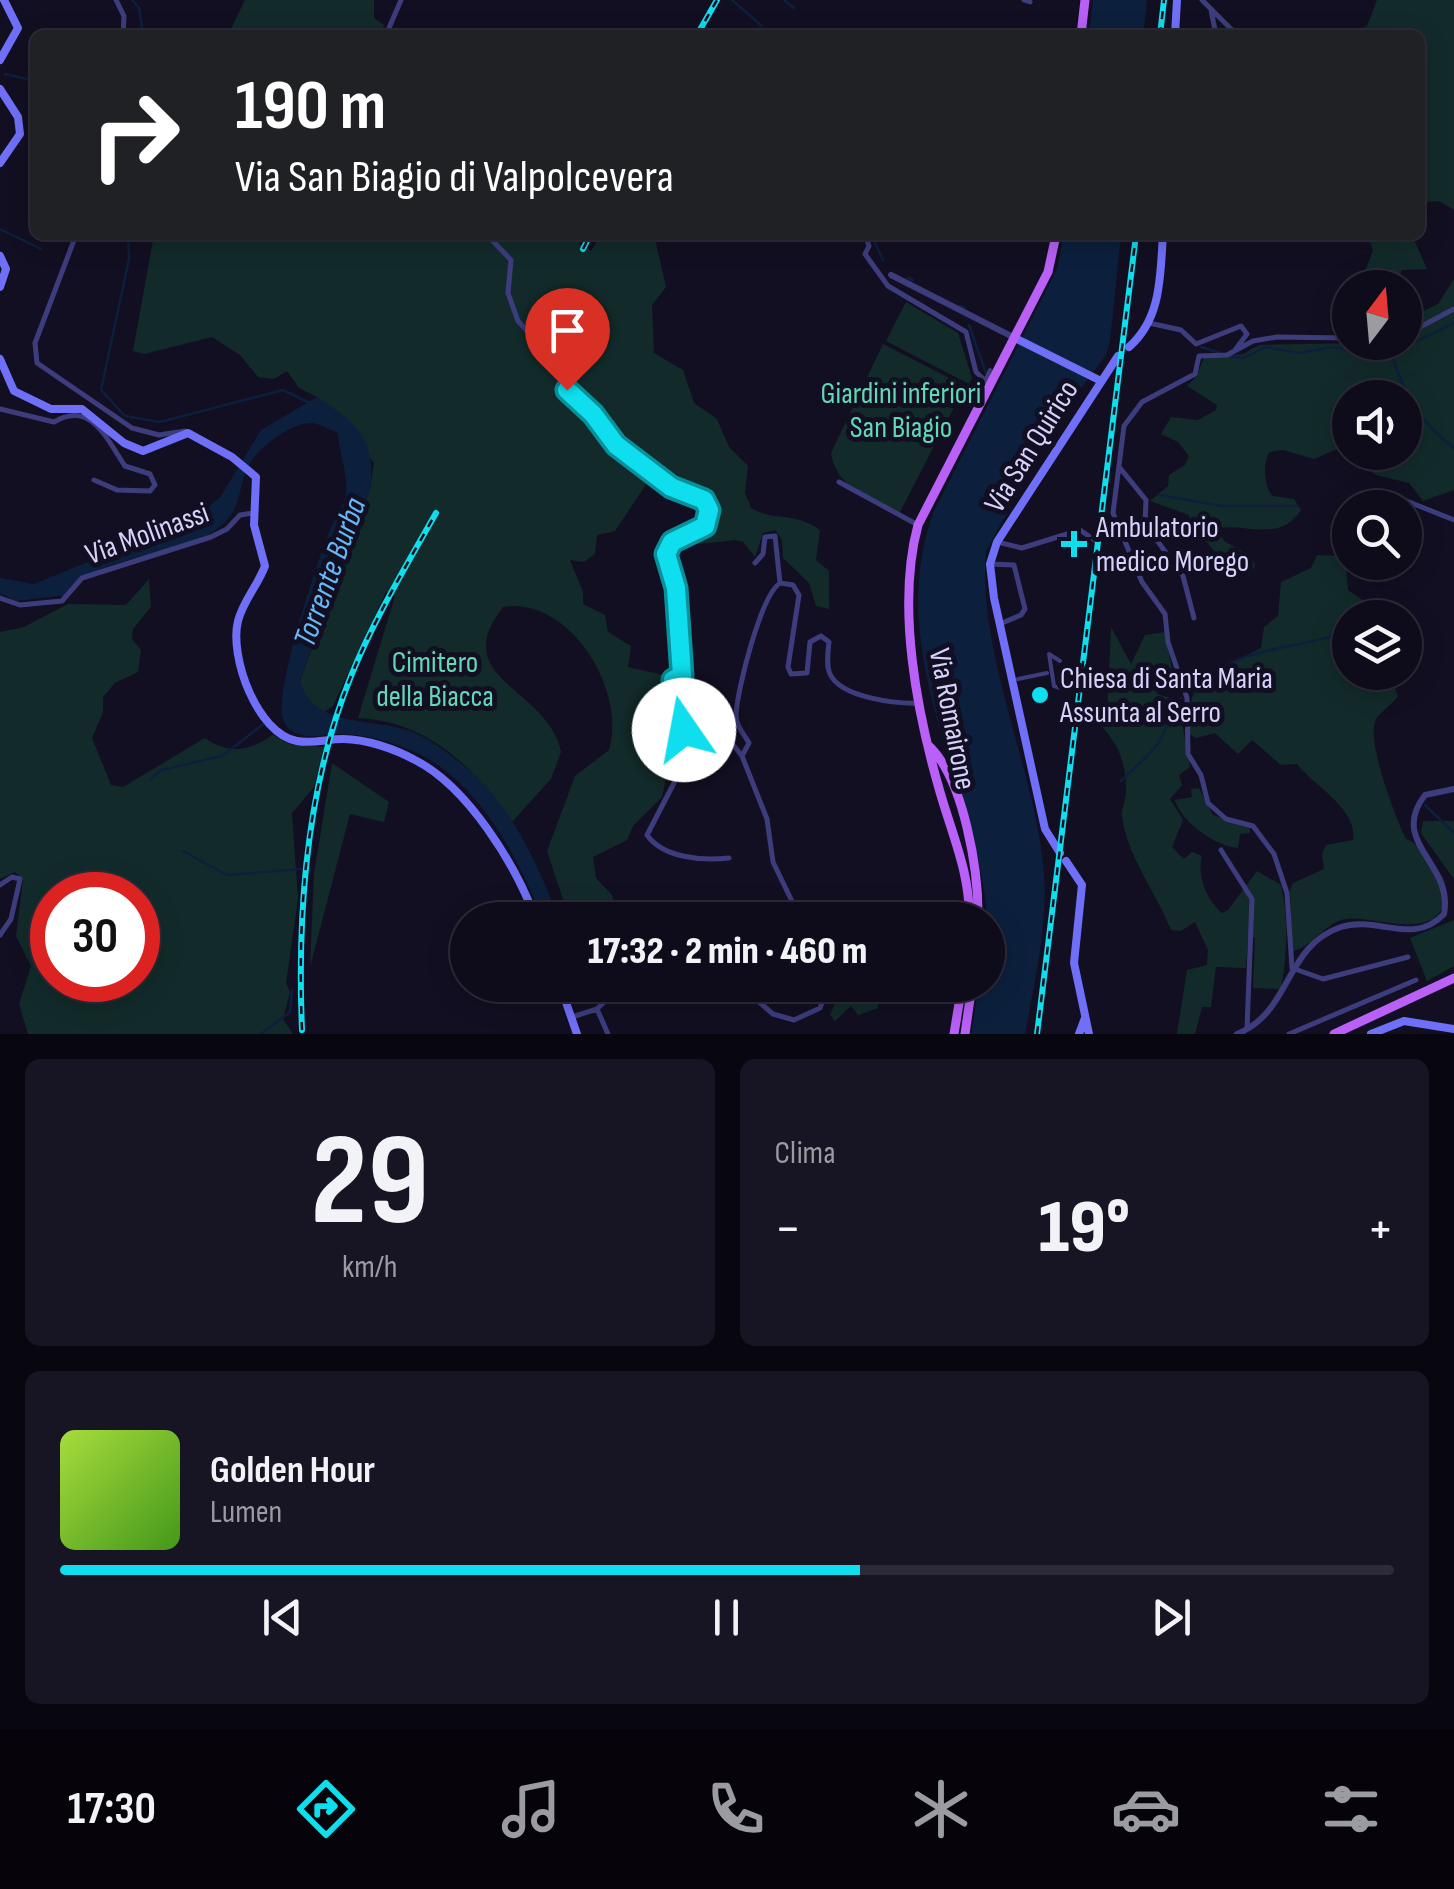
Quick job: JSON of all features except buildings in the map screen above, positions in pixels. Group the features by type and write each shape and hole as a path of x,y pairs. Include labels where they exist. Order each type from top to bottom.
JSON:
{"main road":[{"path":"0,60 18,28 16,17 4,0"},
{"path":"1082,30 1085,0"},
{"path":"1176,30 1178,0"},
{"path":"0,163 20,134 18,117 2,94"},
{"name":"Via Romairone","path":"968,902 966,882 928,745 908,596 918,525 987,384 1019,339 1048,272 1055,240"},
{"path":"1128,347 1148,323 1159,289 1162,240"},
{"path":"0,256 6,269 0,287"},
{"path":"1019,339 1095,378"},
{"name":"Via San Quirico","path":"1060,853 1045,829 990,564 996,542 1095,378 1118,356"},
{"path":"0,359 14,391 51,410 82,409 130,446 148,451 188,433 251,472 259,485 254,513 265,566 244,604 237,632 245,684 270,724 300,742 352,739 385,748 449,780 522,882 529,902"},
{"path":"928,745 944,760 972,852 978,902"},
{"path":"1066,862 1082,886 1074,963 1089,1034"},
{"path":"1334,1034 1454,978"},
{"path":"568,1002 577,1034"},
{"path":"954,1034 959,1002"},
{"path":"965,1034 970,1002"},
{"path":"1079,1034 1086,1018"},
{"path":"1371,1034 1404,1021 1454,1030"}],"street":[{"path":"116,0 124,16 123,30"},
{"path":"388,30 401,0"},
{"path":"1202,0 1233,30"},
{"path":"1211,6 1215,30"},
{"path":"74,240 35,343 37,363 132,428 160,435 188,433"},
{"path":"491,240 511,260 508,293 518,321 558,365 567,390 593,414 616,445 666,484 698,496 709,510 705,526 666,548 676,588 682,675 691,695 742,756 767,819 773,862 792,902"},
{"path":"866,240 869,246 864,254 888,286 960,324 987,384"},
{"path":"891,276 1019,339"},
{"path":"1422,326 1454,309"},
{"path":"1148,323 1180,330 1196,344 1241,326 1246,334 1233,352"},
{"path":"1292,968 1286,893 1274,854 1253,826 1215,813 1189,758 1186,698 1168,642 1165,614 1142,582 1113,513 1124,426 1142,402 1186,382 1194,374 1199,356 1233,352 1253,341 1277,337 1332,338"},
{"path":"987,384 990,370"},
{"path":"0,409 54,422 74,412 108,432 125,466 150,474 155,485 150,492 116,490 94,480"},
{"path":"1119,466 1124,478 1146,500 1144,524 1183,576 1194,618"},
{"path":"839,482 918,525"},
{"path":"660,490 666,484"},
{"path":"1422,507 1454,520"},
{"name":"Via Molinassi","path":"0,598 10,603 62,601 82,578 211,537 228,529 240,514 254,513"},
{"path":"996,542 1022,548 1080,530 1096,541"},
{"path":"754,563 763,554 765,536 775,536 780,583"},
{"path":"990,564 1014,565 1025,606 1022,615 1000,624"},
{"path":"742,756 749,744 736,716 746,665 770,592 780,583"},
{"path":"780,583 793,585 799,595 788,667 792,674 807,673 810,642 823,637 828,642 828,668 836,682 888,704 920,703"},
{"path":"1060,661 1049,654 1054,686 1062,689"},
{"path":"1018,680 1049,672"},
{"path":"682,675 673,680 684,730 677,770 647,834 652,842 681,856 728,858"},
{"path":"1236,1034 1278,1004 1292,968 1303,953 1343,926 1405,932 1444,914 1450,894 1448,879 1420,844 1416,820 1425,795 1454,788"},
{"path":"1221,850 1252,899 1247,1029"},
{"path":"0,885 12,877 20,879 10,920 0,935"},
{"path":"1292,968 1323,979 1408,956"},
{"path":"1289,1034 1416,980"},
{"path":"574,1016 595,1010 604,1002"},
{"path":"758,1002 772,1014 794,1020 820,1008 822,1002"},
{"path":"595,1010 608,1034"}],"green space":[{"path":"245,0 374,0 374,18 384,25 383,30 230,30"},
{"path":"1377,0 1454,0 1454,210 1439,201 1425,204 1425,30 1359,30 1367,26"},
{"name":"Cimitero della Biacca","path":"153,240 581,240 579,244 591,251 598,240 655,240 666,287 652,305 654,353 683,370 694,403 717,419 729,447 748,466 745,493 751,508 801,520 820,530 816,560 829,571 829,609 816,606 809,583 783,558 782,540 775,530 763,533 755,557 743,542 736,540 679,546 707,532 713,503 702,493 655,471 615,531 597,535 595,554 584,562 570,560 583,592 583,604 605,615 608,632 631,646 628,667 667,676 678,726 662,797 633,826 627,840 593,857 596,878 614,902 564,902 547,851 575,776 609,750 612,726 601,676 588,652 550,616 528,608 503,607 489,632 486,651 493,668 538,712 552,730 561,752 551,779 512,822 465,766 428,738 383,721 358,718 395,596 386,592 333,706 323,713 304,697 300,681 370,489 374,463 317,397 299,388 287,371 274,379 258,377 240,355 212,337 144,354 133,351"},
{"path":"1369,240 1414,240 1427,269 1402,270 1365,270 1373,250"},
{"path":"1454,279 1454,490 1423,501 1422,490 1368,470 1422,470 1422,380 1332,380 1332,451 1314,459 1283,450 1267,456 1266,481 1270,492 1294,499 1301,510 1293,520 1273,529 1217,528 1224,541 1251,556 1255,566 1249,575 1228,570 1204,538 1204,528 1189,525 1189,515 1150,501 1168,486 1169,475 1185,465 1189,456 1178,442 1161,434 1171,417 1198,420 1216,410 1217,405 1187,386 1196,377 1204,358 1243,354 1259,345 1332,344 1332,360 1422,360 1422,312 1438,304"},
{"path":"906,302 958,333 972,378 969,384 886,341"},
{"name":"Giardini inferiori San Biagio","path":"883,344 965,386 899,514 847,484 831,453"},
{"path":"1317,555 1332,556 1332,580 1347,580 1348,590 1362,600 1332,600 1332,690 1396,690 1398,696 1376,719 1378,760 1406,839 1420,848 1439,871 1446,892 1439,913 1429,921 1401,924 1345,919 1292,951 1290,889 1293,883 1324,869 1322,854 1326,845 1353,840 1349,818 1297,764 1281,765 1252,740 1238,754 1215,733 1196,738 1190,734 1190,712 1198,684 1206,676 1261,648 1264,627 1278,616 1281,582 1311,568"},
{"path":"149,579 151,607 133,629 132,639 141,650 138,672 115,683 103,697 103,712 92,738 111,785 123,787 205,738 231,749 256,745 273,735 289,744 324,747 314,787 292,813 298,899 286,983 290,992 283,1019 293,1034 28,1034 19,1004 30,969 30,1002 160,1002 160,872 30,872 30,964 16,936 23,879 15,872 0,879 0,632 24,627 68,604 126,605"},
{"path":"1111,627 1131,664 1145,635 1165,632 1172,670 1155,676 1157,694 1178,700 1190,767 1179,775 1182,785 1170,799 1183,820 1172,847 1184,859 1192,852 1202,856 1204,886 1222,913 1257,871 1281,885 1286,937 1281,989 1253,988 1255,938 1248,938 1246,968 1216,967 1211,1007 1202,1007 1195,1034 1177,1034 1187,970 1207,965 1208,950 1195,922 1181,931 1171,930 1125,832 1123,765 1113,740 1101,725 1107,715"},
{"path":"332,763 389,802 384,822 350,814 310,967 314,874"},
{"path":"1199,788 1213,815 1250,827 1250,833 1240,834 1238,848 1200,832 1178,808 1175,800 1192,797 1191,789"},
{"path":"1423,821 1454,821 1454,879 1421,833"},
{"path":"1454,920 1454,966 1427,981 1410,938"},
{"path":"836,1002 877,1002 878,1008 858,1015 851,1006 835,1021 830,1015"}],"water":[{"path":"1093,0 1147,0 1144,30 1090,30"},
{"path":"1063,240 1120,240 1106,355 1061,415 986,551 990,630 1039,835 1044,874 1042,934 1025,1034 971,1034 976,1002 1005,1002 1005,902 985,902 970,828 922,650 918,605 921,559 933,513 1057,269"},
{"path":"317,397 353,424 370,457 370,489 300,680 307,696 330,714 417,734 462,764 508,815 552,902 535,902 492,822 456,779 434,762 369,737 298,734 284,722 285,683 298,628 322,551 346,493 338,433 309,423 274,439 248,467 230,517 206,536 99,570 66,595 16,601 0,593 0,578 34,584 198,517 221,496 261,430"}],"waterway":[{"name":"Torrente Burba","path":"132,0 139,8 142,30"},
{"path":"732,0 762,26"},
{"path":"784,0 794,8"},
{"path":"5,74 30,80"},
{"path":"0,229 41,249"},
{"name":"Torrente Burba","path":"128,240 129,259 101,390 125,416 160,422 283,390 312,404"},
{"path":"873,240 883,260"},
{"path":"908,278 913,280"},
{"path":"960,306 965,308"},
{"path":"1233,357 1244,358 1266,347 1299,353 1332,347 1386,356 1454,323"},
{"path":"969,325 986,373"},
{"path":"1201,347 1220,353"},
{"path":"1394,360 1414,406 1454,448"},
{"path":"1160,495 1221,506 1297,506"},
{"path":"1190,691 1228,664 1247,656 1332,637"},
{"path":"1121,781 1159,741 1171,708 1181,698"},
{"path":"150,780 161,770 222,756 265,723"},
{"path":"1425,805 1454,833"},
{"path":"183,851 227,875 302,869"},
{"path":"261,1034 290,1012 292,990"}],"railway":[{"path":"700,30 717,0"},
{"path":"1161,30 1164,0"},
{"path":"583,249 588,240"},
{"path":"1037,1034 1135,240"},
{"path":"302,1030 303,895 314,805 324,761 360,655 436,513"}],"place":[{"name":"Ambulatorio medico Morego","path":"1074,544"},
{"name":"Chiesa di Santa Maria Assunta al Serro","path":"1040,695"}],"route":[{"path":"567,390 593,414 616,445 671,487 704,500 709,510 708,522 701,530 666,548 676,588 682,675 673,680 684,730"}]}
